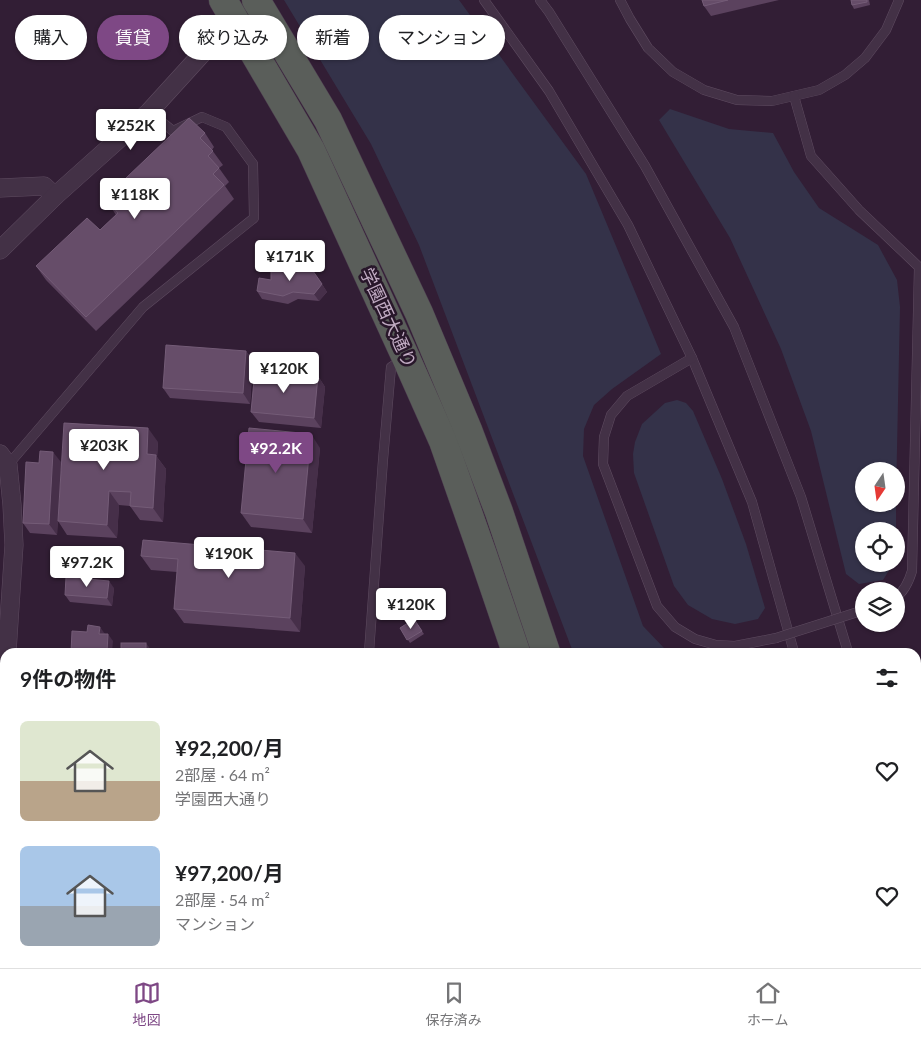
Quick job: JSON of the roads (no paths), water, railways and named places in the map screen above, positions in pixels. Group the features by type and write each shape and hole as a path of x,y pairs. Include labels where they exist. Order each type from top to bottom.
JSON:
{"highway":[{"name":"学園西大通り","path":"223,0 232,15"},
{"name":"学園西大通り","path":"259,5 328,120 419,313 468,430 499,512 545,648"},
{"name":"学園西大通り","path":"258,60 311,150 406,358 442,441 515,648"}],"street":[{"path":"248,15 259,5"},
{"path":"0,250 55,196 150,112 196,60"},
{"path":"0,188 44,186 55,196"},
{"path":"4,459 12,505 14,545 7,648"}],"lane":[{"path":"484,0 549,92 628,225 692,358 752,502 793,648"},
{"path":"540,0 645,166 734,327 802,496 847,648"},
{"path":"620,0 648,48 673,72 704,90 737,100 772,102 819,90 845,75 865,58 886,30 899,0"},
{"path":"794,96 811,156 859,210 920,266 912,571 905,587"},
{"path":"4,459 143,307 254,218 253,164 226,126 202,117 173,131 150,112"},
{"path":"369,648 382,460 391,367 406,358"},
{"path":"692,358 627,396 610,415 604,436 603,464 658,606 675,627 695,639 716,645 735,646 776,638 855,613"}]}
